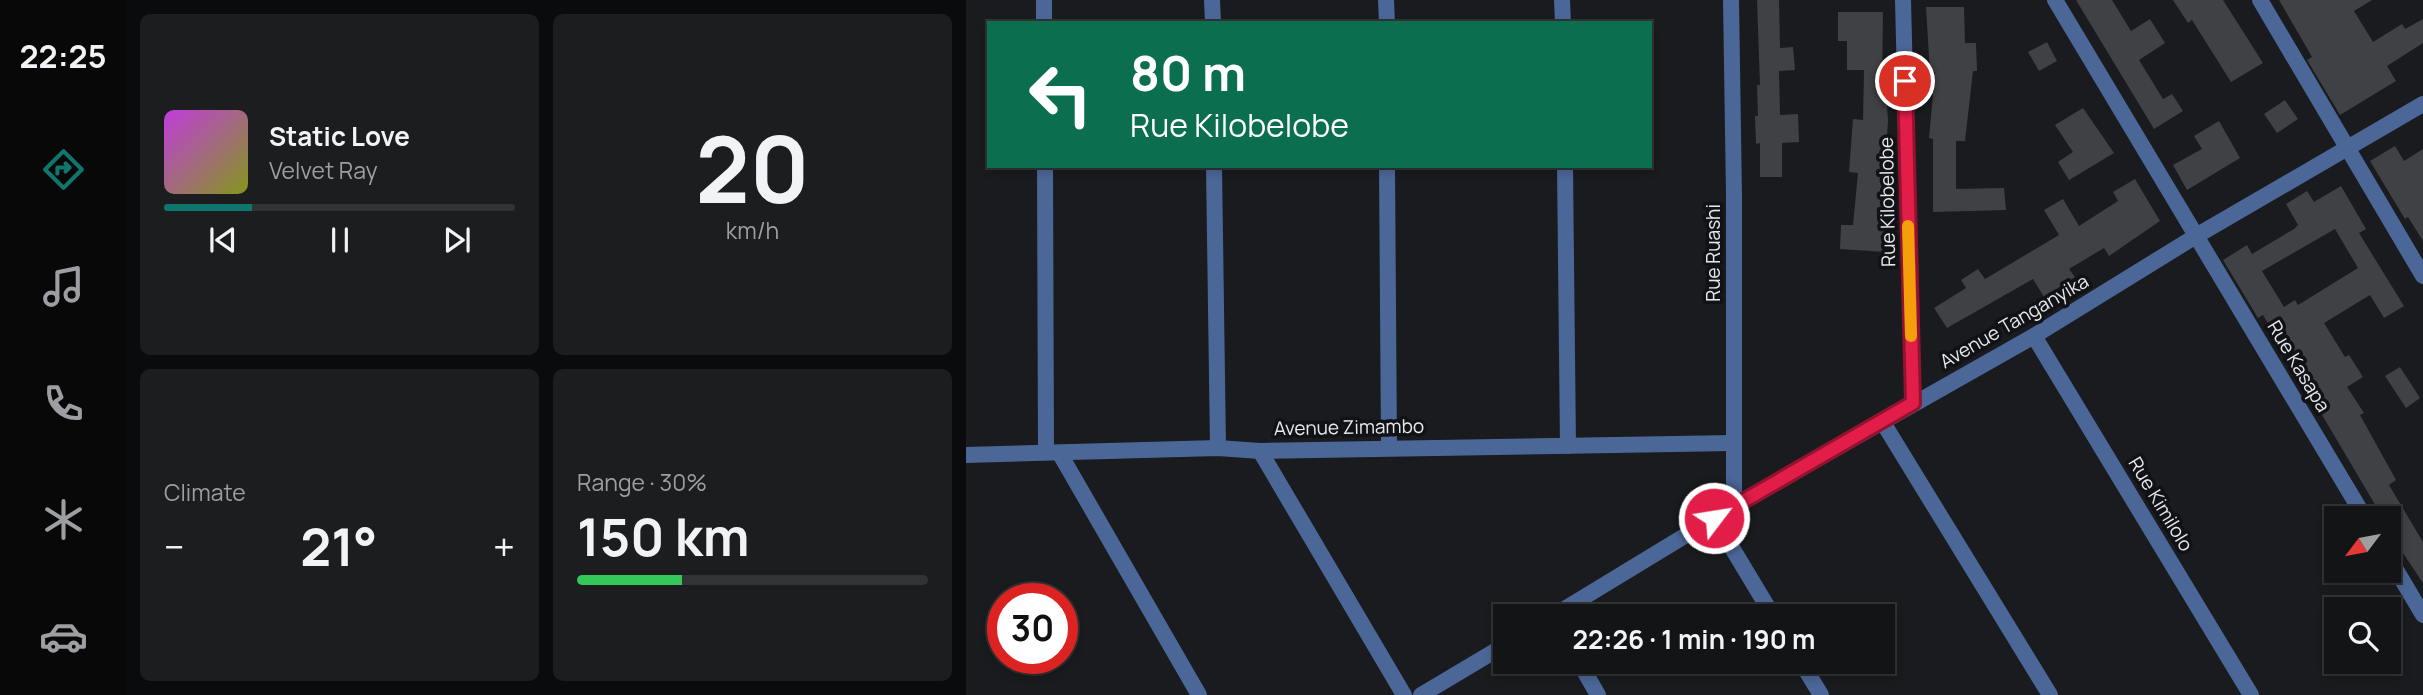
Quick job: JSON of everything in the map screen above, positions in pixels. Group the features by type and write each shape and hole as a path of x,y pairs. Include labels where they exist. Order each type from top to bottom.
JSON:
{"street":[{"path":"1044,0 1044,21"},
{"path":"1212,0 1213,21"},
{"path":"1386,0 1387,21"},
{"path":"1562,0 1563,21"},
{"name":"Rue Ruashi","path":"1731,0 1734,506"},
{"name":"Rue Kilobelobe","path":"1903,0 1913,403"},
{"name":"Rue Kasapa","path":"2055,0 2358,506"},
{"path":"2260,0 2423,276"},
{"name":"Avenue Tanganyika","path":"1573,604 1734,506 2034,336 2196,236 2423,104"},
{"path":"1045,168 1053,453 1199,695"},
{"path":"1214,168 1217,448"},
{"path":"1387,168 1389,446"},
{"path":"1564,168 1568,446"},
{"name":"Rue Kimilolo","path":"2034,336 2251,695"},
{"path":"1882,421 2050,695"},
{"name":"Avenue Zimambo","path":"966,455 1217,448 1259,451 1389,446 1733,443"},
{"path":"1259,451 1404,695"},
{"path":"1714,518 1766,604"},
{"path":"2401,578 2423,615"},
{"path":"1422,695 1493,652"},
{"path":"1586,674 1598,695"},
{"path":"1808,674 1821,695"}],"building":[{"path":"1757,0 1779,0 1780,48 1793,47 1795,70 1779,71 1780,115 1798,114 1799,142 1782,143 1782,177 1760,177 1760,143 1756,144 1755,116 1758,116 1757,85 1760,85"},
{"path":"2076,0 2112,0 2131,31 2150,19 2165,43 2139,60 2163,99 2172,94 2183,111 2154,129"},
{"path":"2173,0 2223,0 2263,63 2231,82 2192,20 2188,23"},
{"path":"2279,0 2372,0 2354,11 2373,42 2402,24 2405,29 2423,19 2423,43 2387,66 2396,81 2340,115 2307,60 2312,57"},
{"path":"1926,7 1964,7 1965,43 1976,43 1977,71 1973,71 1965,141 1956,141 1956,189 2004,188 2006,210 1933,212 1933,139 1929,138 1935,72 1930,73"},
{"path":"1838,12 1883,12 1882,85 1886,85 1888,121 1883,193 1888,193 1885,252 1840,249 1841,225 1853,225 1858,173 1849,172 1853,119 1863,120 1864,70 1847,70 1847,41 1838,41"},
{"path":"2047,42 2057,61 2039,71 2028,52"},
{"path":"2285,100 2298,119 2277,133 2264,114"},
{"path":"2083,108 2114,153 2069,180 2058,162 2073,152 2055,125"},
{"path":"2219,121 2240,158 2187,190 2173,165 2202,149 2194,136"},
{"path":"2395,146 2404,161 2423,149 2423,241 2408,217 2405,219 2370,161"},
{"path":"2135,179 2160,221 2109,256 2104,248 2069,269 2075,277 2044,297 2033,279 1947,328 1934,308 1966,288 1961,280 1978,269 1985,279 2059,235 2044,210 2063,199 2079,226 2118,201 2113,192"},
{"path":"2341,186 2366,229 2359,233 2404,306 2384,318 2370,295 2324,323 2345,357 2349,355 2363,377 2347,387 2364,413 2360,415 2396,480 2389,485 2423,542 2423,583 2401,550 2401,506 2376,506 2263,315 2258,318 2223,260 2247,245 2252,254 2294,229 2298,225 2286,204 2307,191 2314,202","holes":["2335,229 2358,268 2298,305 2295,300 2284,307 2262,271"]},
{"path":"2400,367 2420,398 2406,408 2385,376"}],"slow traffic":[{"path":"1908,226 1911,336"}],"route":[{"path":"1714,518 1913,403 1905,81"}]}
